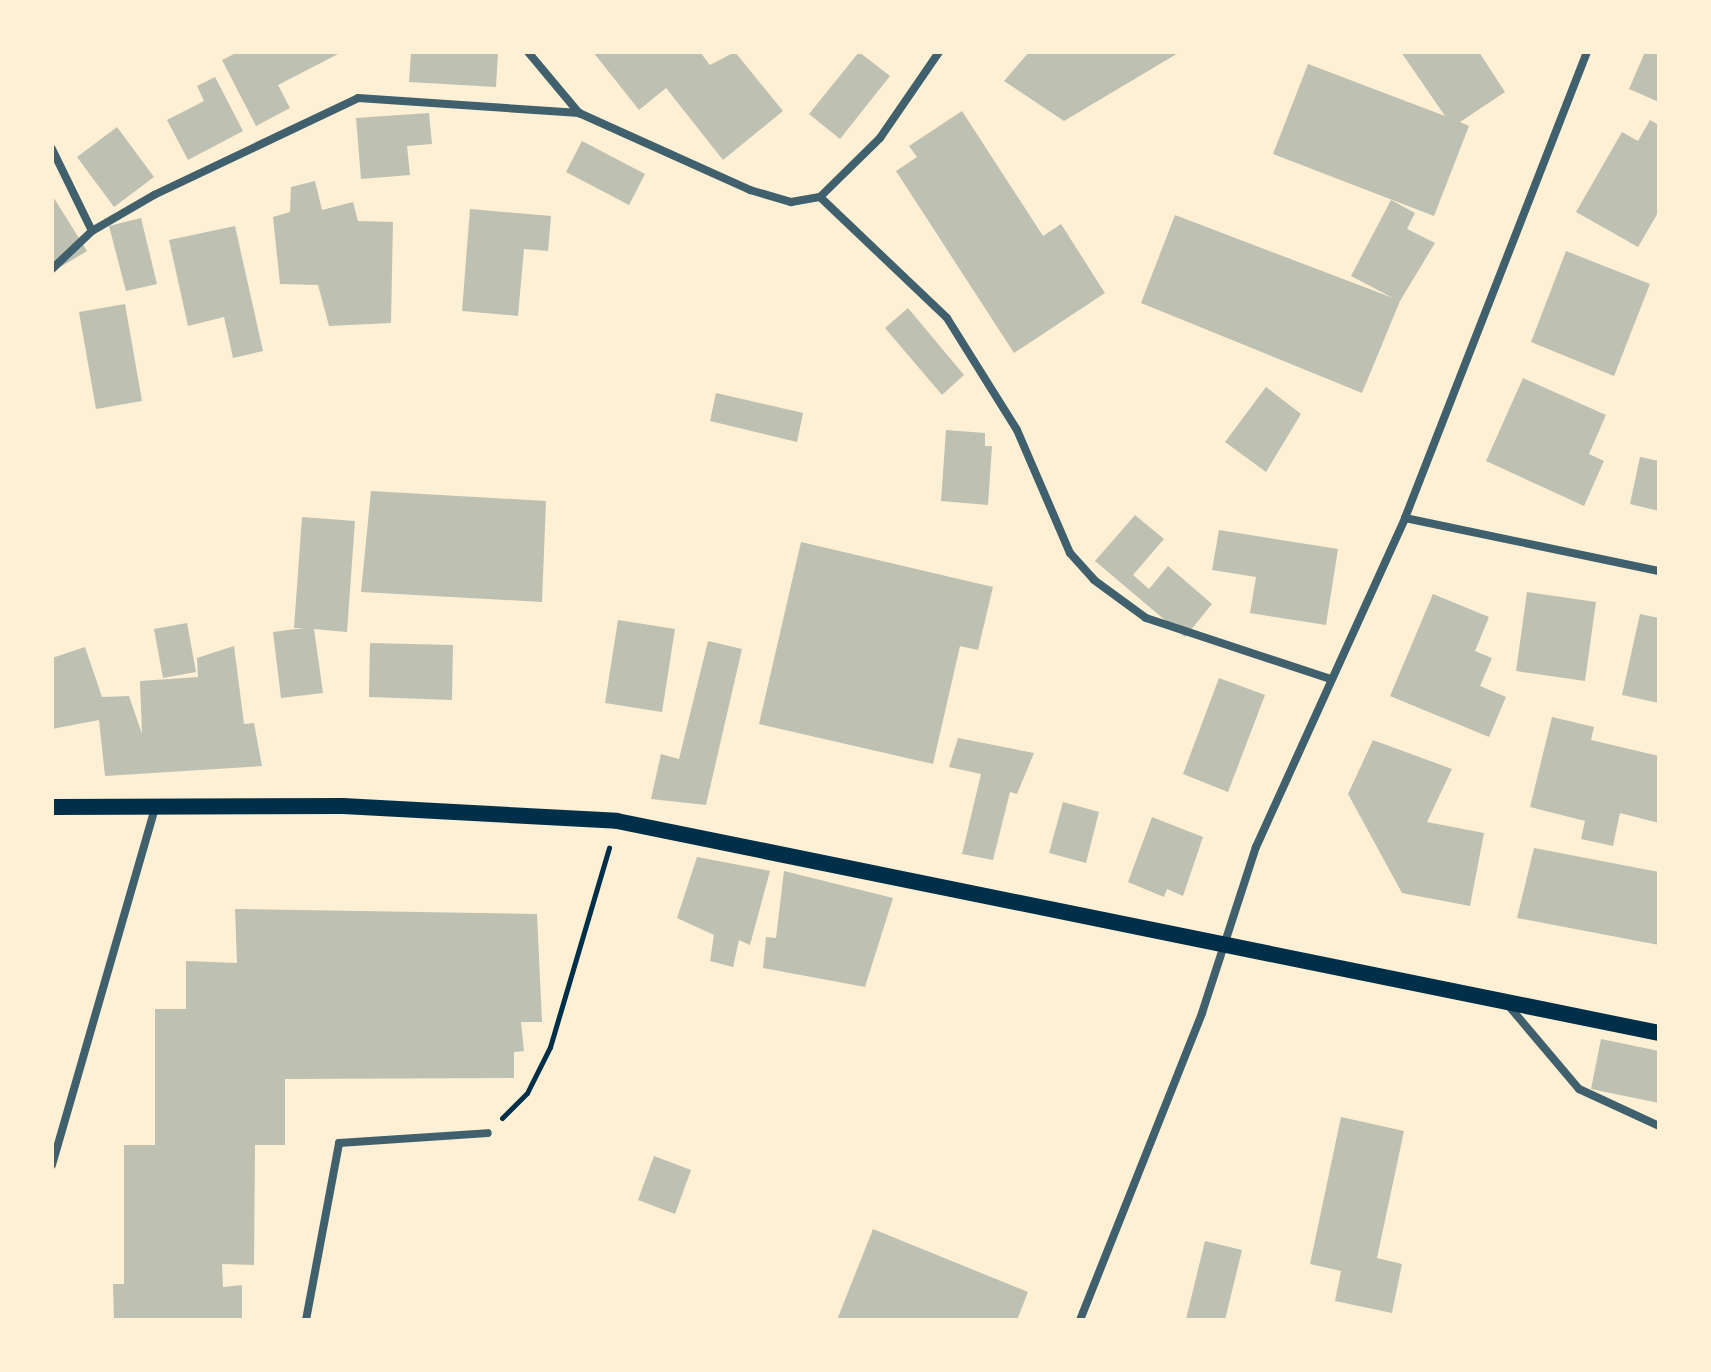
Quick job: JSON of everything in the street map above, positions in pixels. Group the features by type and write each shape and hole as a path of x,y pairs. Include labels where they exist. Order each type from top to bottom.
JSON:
{"main road":[{"path":"52,807 343,806 617,821 1226,946 1502,998 1659,1033"}],"street":[{"path":"528,52 579,113"},
{"path":"52,269 92,231 358,98 579,113 750,190 791,202 820,197 880,138 939,52"},
{"path":"1080,1320 1226,946 1256,847 1405,518 1587,52"},
{"path":"52,149 92,231"},
{"path":"820,197 947,318 1017,430 1070,553 1094,580 1146,618 1330,679"},
{"path":"1405,518 1659,571"},
{"path":"52,1165 155,806"},
{"path":"1502,998 1579,1089 1659,1126"},
{"path":"306,1320 339,1143 488,1133"}],"path":[{"path":"488,1133 527,1093 550,1047 617,821"}],"building":[{"path":"238,52 342,52 278,85 290,108 256,126 222,60"},
{"path":"498,52 496,87 409,82 411,53"},
{"path":"593,52 700,52 710,65 735,52 783,111 723,160 666,88 639,110"},
{"path":"859,52 890,76 840,139 809,114"},
{"path":"1029,52 1180,52 1064,121 1004,81"},
{"path":"1401,52 1479,52 1505,92 1460,122 1469,126 1434,216 1273,154 1308,64 1445,116"},
{"path":"1645,52 1659,52 1659,102 1629,89"},
{"path":"215,77 243,131 188,160 167,120 204,101 197,86"},
{"path":"962,111 1043,236 1061,224 1105,293 1014,353 896,171 917,157 909,146"},
{"path":"429,113 432,144 407,146 410,175 361,179 356,118"},
{"path":"1650,120 1659,125 1659,211 1638,247 1576,212 1622,132 1638,141"},
{"path":"117,127 154,177 114,207 77,157"},
{"path":"582,141 645,174 629,205 566,172"},
{"path":"315,181 322,210 353,202 358,221 393,222 391,323 329,326 318,285 280,284 273,217 290,212 291,187"},
{"path":"52,195 87,251 52,272"},
{"path":"1391,200 1415,213 1407,229 1435,243 1400,301 1362,393 1141,303 1175,215 1393,298 1351,276"},
{"path":"470,209 551,216 548,251 524,249 518,316 462,311"},
{"path":"141,218 157,284 126,291 109,226"},
{"path":"235,226 263,351 233,358 224,317 188,326 169,240"},
{"path":"1566,251 1650,284 1614,376 1531,342"},
{"path":"125,304 142,401 96,409 79,312"},
{"path":"908,308 964,375 942,395 885,328"},
{"path":"1523,378 1606,415 1589,454 1604,461 1584,506 1486,461"},
{"path":"1266,387 1301,414 1266,472 1225,442"},
{"path":"716,393 803,413 797,442 710,421"},
{"path":"946,430 985,433 985,446 992,446 988,505 941,501"},
{"path":"1640,457 1659,461 1659,511 1630,504"},
{"path":"371,491 546,501 542,602 361,592"},
{"path":"1135,515 1164,539 1133,575 1149,589 1168,566 1212,604 1185,637 1095,561"},
{"path":"302,517 355,521 347,632 314,629 323,693 281,698 273,632 304,628 294,628"},
{"path":"1219,530 1338,549 1326,625 1250,613 1256,577 1212,570"},
{"path":"801,542 993,587 978,650 960,646 933,764 759,724"},
{"path":"1527,592 1596,602 1585,681 1516,671"},
{"path":"1433,594 1489,617 1475,651 1492,658 1480,686 1506,697 1489,737 1390,696"},
{"path":"1640,614 1659,618 1659,703 1622,695"},
{"path":"618,620 675,629 662,712 605,703"},
{"path":"187,623 196,672 163,678 154,629"},
{"path":"708,641 742,649 706,805 651,799 661,754 679,759"},
{"path":"370,643 453,645 452,700 369,697"},
{"path":"234,646 244,724 254,723 262,766 105,776 99,720 52,729 52,658 85,647 102,697 129,696 142,734 140,681 198,677 197,658"},
{"path":"1219,678 1265,695 1228,792 1183,774"},
{"path":"1552,717 1594,727 1591,740 1659,756 1659,823 1620,813 1613,846 1581,839 1585,821 1530,807"},
{"path":"958,738 1034,753 1017,794 1010,792 993,860 962,854 981,774 949,767"},
{"path":"1373,740 1452,769 1427,822 1484,833 1470,906 1402,893 1348,794"},
{"path":"1063,802 1099,812 1086,863 1049,853"},
{"path":"1152,817 1203,837 1183,896 1167,889 1164,897 1128,882"},
{"path":"1534,848 1659,872 1659,945 1517,918"},
{"path":"697,857 770,871 750,945 739,940 733,967 710,961 714,935 677,918"},
{"path":"784,871 893,898 865,987 763,968 766,937 776,938"},
{"path":"235,909 537,914 542,1022 521,1022 524,1051 514,1052 514,1078 285,1079 285,1145 255,1145 254,1265 222,1264 223,1287 242,1285 242,1320 114,1320 113,1284 124,1284 124,1145 155,1145 155,1009 186,1009 186,961 237,963"},
{"path":"1601,1039 1659,1051 1659,1103 1591,1089"},
{"path":"1341,1117 1404,1131 1377,1258 1402,1264 1392,1313 1335,1301 1341,1271 1310,1264"},
{"path":"654,1156 691,1170 675,1214 638,1200"},
{"path":"873,1229 1028,1292 1017,1320 837,1320"},
{"path":"1205,1241 1242,1250 1225,1320 1186,1319"}]}
